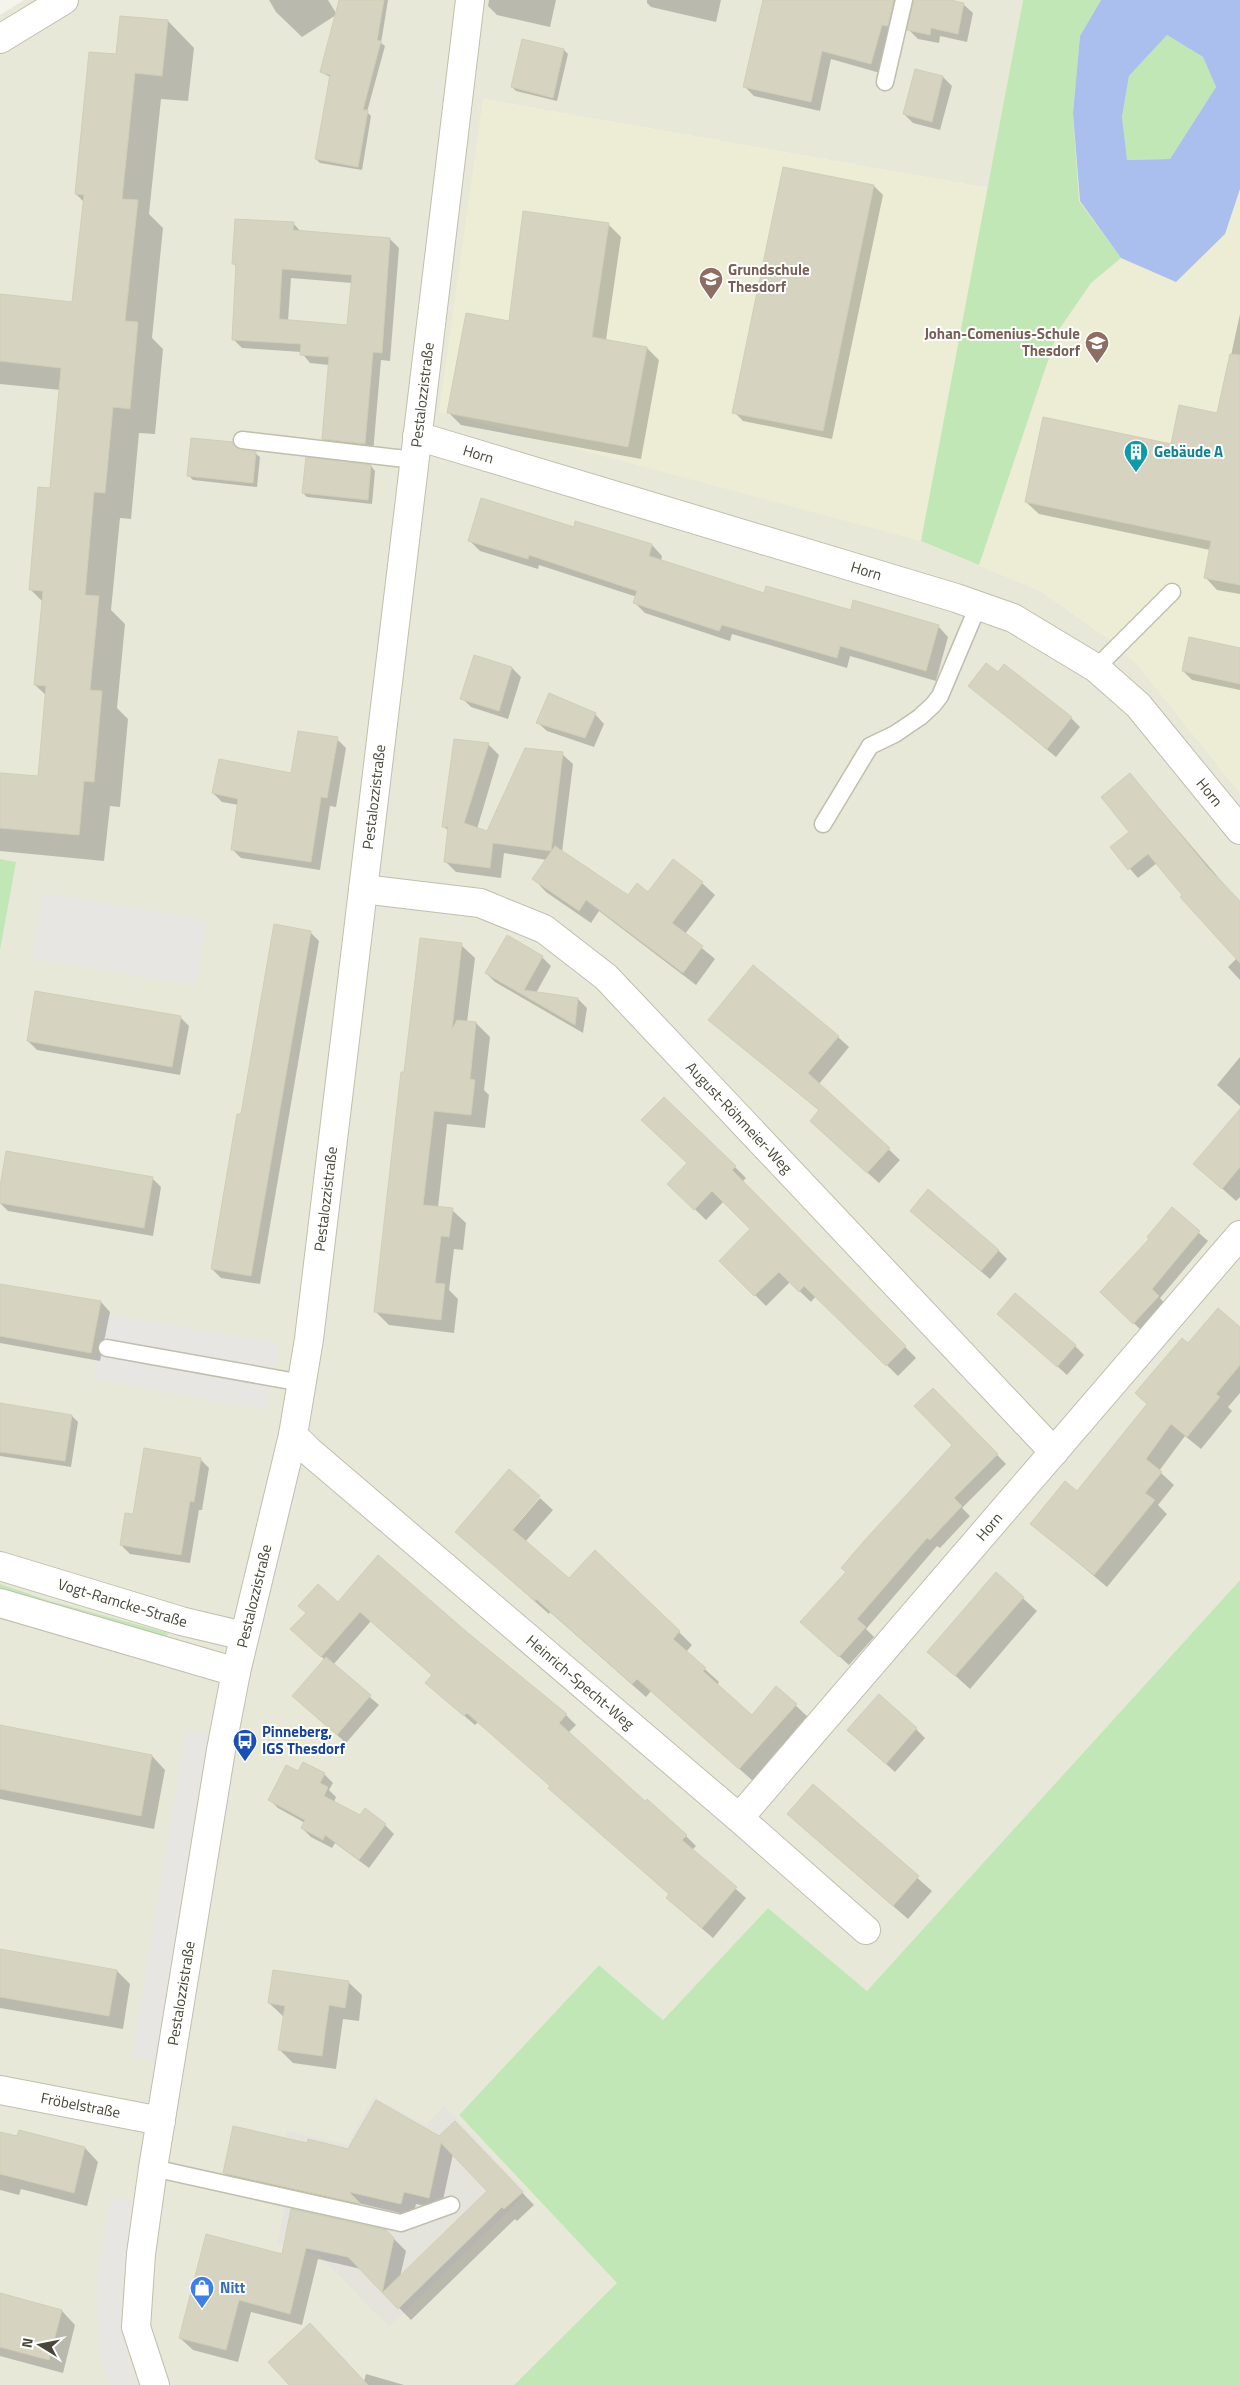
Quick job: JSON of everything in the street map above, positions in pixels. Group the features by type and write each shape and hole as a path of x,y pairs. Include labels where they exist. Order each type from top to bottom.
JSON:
{"street":[{"path":"0,39 64,0"},
{"name":"Pestalozzistraße","path":"155,2385 136,2326 141,2254 191,1929 236,1672 293,1435 302,1383 470,0"},
{"name":"Horn","path":"415,448 978,606 1013,618 1096,668 1138,706 1240,830"},
{"name":"August-Röhmeier-Weg","path":"363,889 480,903 544,928 606,978 1054,1452"},
{"name":"Horn","path":"739,1818 1240,1236"},
{"name":"Heinrich-Specht-Weg","path":"293,1435 310,1452 739,1818 866,1930"},
{"name":"Vogt-Ramcke-Straße","path":"0,1566 181,1621 244,1636"},
{"path":"0,1603 236,1672"},
{"name":"Fröbelstraße","path":"0,2090 161,2121"}],"lane":[{"path":"885,82 904,0"},
{"path":"242,440 415,448"},
{"path":"1096,668 1172,592"},
{"path":"823,824 870,746 895,734 933,705 944,687 978,606"},
{"path":"107,1348 302,1383"},
{"path":"153,2168 402,2223 451,2205"}],"shaded area":[{"path":"24,0 1023,0 988,188 483,99 921,541 1041,591 1109,639 1139,666 1240,793 1240,1580 867,1992 768,1908 663,2020 599,1965 459,2115 618,2283 514,2385 0,2385 0,15"},
{"path":"1023,0 1240,0 1240,793 1139,666 1109,639 1041,591 921,541 439,412 483,99 988,188"},
{"path":"43,893 207,920 196,985 32,958"},
{"path":"105,1314 279,1344 267,1410 93,1379"},
{"path":"186,1730 209,1734 190,1841 157,2062 132,2058"},
{"path":"374,2097 426,2125 444,2106 527,2193 389,2327 319,2255 277,2244 290,2185 276,2181 287,2131 347,2145"},
{"path":"111,2197 137,2202 122,2287 124,2327 130,2370 136,2385 110,2385 100,2354 96,2287"}],"green space":[{"path":"1023,0 1101,0 1080,36 1073,113 1079,201 1121,258 1091,283 1058,331 979,565 921,541"},
{"path":"1167,35 1203,57 1216,87 1170,159 1126,160 1122,117 1129,76"},
{"path":"0,859 16,862 0,950"},
{"path":"1240,1580 1240,2385 514,2385 617,2283 459,2115 599,1965 663,2020 768,1908 867,1991"},
{"path":"0,1584 50,1601 168,1633 166,1638 86,1617 0,1590"}],"water":[{"path":"1101,0 1240,0 1240,189 1225,234 1176,282 1121,258 1080,201 1073,113 1080,36","holes":["1167,35 1203,57 1216,87 1170,159 1127,160 1122,117 1129,76"]}],"building":[{"path":"339,0 384,0 377,40 381,41 363,110 368,110 358,167 315,159 330,75 320,72"},
{"path":"763,0 894,0 888,26 882,25 871,64 822,51 811,102 743,87"},
{"path":"914,0 950,0 964,3 958,34 931,28 930,35 907,30"},
{"path":"120,16 168,20 162,76 135,73 122,199 138,200 125,321 138,322 130,409 113,407 105,493 94,492 85,595 99,596 90,690 102,691 94,782 84,781 79,835 0,828 0,773 38,776 46,686 34,685 43,591 29,590 38,487 50,488 61,368 0,361 0,294 72,302 84,195 75,194 89,52 116,54"},
{"path":"522,39 564,49 553,98 511,87"},
{"path":"915,69 943,76 932,122 903,114"},
{"path":"783,167 874,185 823,431 732,413"},
{"path":"523,211 609,223 592,337 647,347 628,447 447,413 466,313 509,321"},
{"path":"235,219 294,222 293,230 390,238 382,353 373,352 365,444 322,439 329,357 300,355 301,344 232,340 236,264 232,264","holes":["282,269 352,275 347,325 279,319"]},
{"name":"Gebäude A","path":"1230,354 1240,355 1240,585 1204,578 1211,541 1025,502 1043,417 1171,444 1179,405 1217,413"},
{"path":"191,438 233,442 240,450 256,452 253,483 187,476"},
{"path":"306,457 371,465 368,500 302,493"},
{"path":"481,498 574,527 575,521 652,544 649,556 764,593 766,586 851,610 853,600 939,625 926,671 840,646 837,658 722,625 719,631 633,603 637,591 529,555 528,559 468,541"},
{"path":"1189,637 1240,648 1240,684 1182,671"},
{"path":"474,655 512,667 499,711 460,699"},
{"path":"986,663 998,672 1004,664 1072,717 1047,749 968,686"},
{"path":"549,693 596,713 585,738 536,723"},
{"path":"298,731 338,737 327,798 321,797 311,862 231,850 238,799 212,793 219,759 291,773"},
{"path":"454,739 489,743 464,823 487,831 525,748 563,752 551,851 493,843 490,868 444,862 448,827 442,827"},
{"path":"1130,773 1209,869 1240,901 1240,963 1180,897 1182,895 1148,854 1128,870 1110,847 1129,832 1101,797"},
{"path":"555,846 628,895 637,883 648,892 673,859 703,882 672,923 703,946 683,973 586,900 579,911 532,879"},
{"path":"274,924 311,931 251,1276 211,1269 237,1114 241,1114"},
{"path":"507,935 543,956 524,990 578,998 575,1025 485,973"},
{"path":"420,938 462,943 452,1029 457,1020 476,1022 470,1079 475,1080 471,1115 434,1111 423,1205 453,1208 449,1237 441,1236 435,1283 445,1284 441,1320 374,1312 401,1072 404,1072"},
{"path":"753,965 839,1036 808,1073 890,1148 867,1173 810,1121 819,1110 708,1020"},
{"path":"35,991 181,1016 172,1067 27,1041"},
{"path":"664,1097 736,1166 732,1170 906,1346 886,1366 804,1286 799,1292 779,1272 754,1296 719,1261 750,1229 712,1191 694,1210 667,1184 687,1163 641,1120"},
{"path":"1240,1109 1240,1167 1222,1189 1193,1164"},
{"path":"6,1151 153,1177 144,1228 0,1203 0,1187"},
{"path":"928,1189 999,1250 981,1271 910,1211"},
{"path":"1172,1207 1200,1231 1152,1289 1159,1296 1133,1324 1100,1292 1149,1239 1147,1237"},
{"path":"0,1284 101,1301 91,1353 0,1336"},
{"path":"1015,1293 1076,1345 1057,1367 997,1314"},
{"path":"1218,1308 1240,1327 1240,1365 1216,1394 1220,1397 1187,1437 1171,1424 1146,1459 1162,1472 1145,1493 1155,1500 1094,1575 1030,1524 1065,1481 1077,1491 1147,1404 1135,1393 1182,1338 1188,1343"},
{"path":"933,1388 998,1454 954,1498 962,1506 930,1540 927,1538 857,1619 866,1627 839,1657 800,1622 846,1572 841,1568 864,1541 952,1445 914,1406"},
{"path":"0,1403 72,1415 65,1461 0,1452"},
{"path":"144,1448 201,1458 194,1502 190,1501 181,1555 120,1545 125,1513 133,1514"},
{"path":"509,1469 540,1496 512,1529 569,1578 595,1550 680,1631 673,1639 706,1668 703,1671 752,1715 776,1686 797,1704 739,1769 637,1679 632,1684 536,1599 535,1601 455,1532"},
{"path":"378,1555 468,1633 567,1714 559,1723 645,1801 647,1799 687,1835 682,1840 737,1887 702,1928 666,1898 669,1894 548,1788 550,1786 467,1713 464,1716 425,1683 432,1675 360,1612 321,1657 290,1629 306,1613 298,1606 318,1584 338,1602"},
{"path":"996,1572 1024,1597 955,1676 927,1652"},
{"path":"326,1657 371,1695 337,1735 292,1696"},
{"path":"879,1694 917,1728 886,1764 847,1730"},
{"path":"0,1725 152,1755 141,1816 0,1789"},
{"path":"303,1762 325,1773 320,1783 328,1787 324,1796 360,1815 365,1808 386,1824 359,1860 325,1835 323,1840 301,1828 305,1820 268,1800 286,1765 298,1771"},
{"path":"813,1784 919,1876 893,1906 787,1814"},
{"path":"0,1949 117,1970 109,2016 0,1997"},
{"path":"273,1970 349,1981 345,2008 329,2005 322,2056 278,2050 285,2006 268,2003"},
{"path":"376,2100 439,2136 455,2121 523,2192 504,2209 502,2207 398,2309 382,2293 487,2191 441,2143 429,2198 404,2192 401,2204 349,2192 361,2204 223,2173 233,2126 307,2143 308,2139 348,2149"},
{"path":"19,2130 85,2147 74,2193 0,2174 0,2132 17,2136"},
{"path":"291,2209 386,2230 394,2238 382,2292 348,2257 306,2248 290,2314 239,2300 226,2350 179,2338 206,2234 282,2254"},
{"path":"0,2293 62,2310 49,2360 0,2347"},
{"path":"310,2323 368,2385 289,2385 268,2362"}],"place":[{"name":"Grundschule Thesdorf","path":"711,300"},
{"name":"Johan-Comenius-Schule Thesdorf","path":"1097,364"},
{"name":"Gebäude A","path":"1136,473"},
{"name":"Pinneberg, IGS Thesdorf","path":"245,1762"},
{"name":"Nitt","path":"202,2309"}]}
